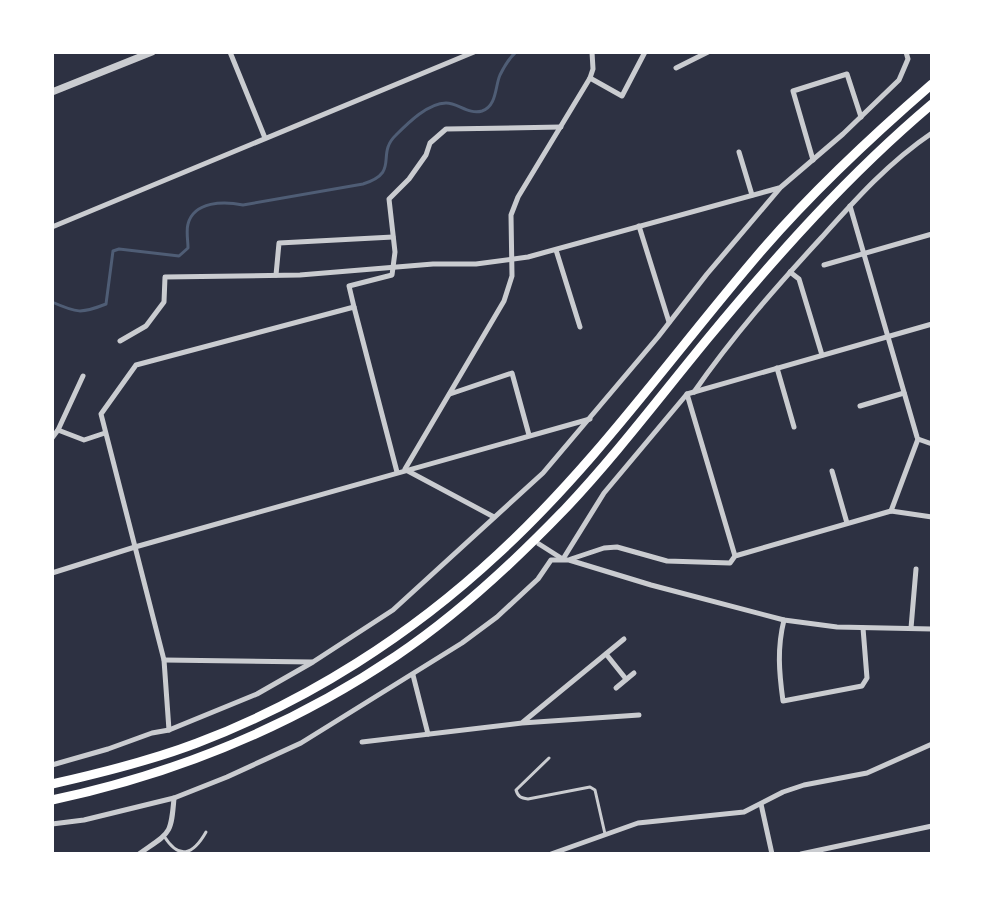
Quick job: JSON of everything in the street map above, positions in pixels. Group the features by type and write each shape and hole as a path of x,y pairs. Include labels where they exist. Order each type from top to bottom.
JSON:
{"highway":[{"path":"52,784 110,771 196,744 281,706 339,674 396,637 454,593 499,554 583,466 763,249 819,188 858,148 932,84"},
{"path":"52,800 156,773 267,729 335,694 396,656 430,630 493,577 565,508 757,280 836,192 868,160 932,104"}],"street":[{"path":"52,92 152,52"},
{"path":"230,52 265,138"},
{"path":"52,227 474,52"},
{"path":"405,469 504,301 512,276 511,215 518,196 590,78 593,69 592,52"},
{"path":"590,78 622,96 645,52"},
{"path":"676,68 708,52"},
{"path":"52,765 108,749 152,733 170,730 257,694 313,662 393,610 543,473 781,187 861,117 899,80 908,59 906,52"},
{"path":"813,160 793,91 847,74 861,117"},
{"path":"397,472 349,286 392,275 394,252 389,199 409,179 426,155 430,142 446,129 561,127"},
{"path":"566,559 604,493 691,393 790,272 887,166 932,134"},
{"path":"739,152 752,195"},
{"path":"120,341 146,326 164,302 165,277 276,275 433,264 476,264 528,257 781,187"},
{"path":"850,206 918,439 891,511"},
{"path":"639,226 669,322"},
{"path":"824,265 932,234"},
{"path":"276,275 279,243 393,237"},
{"path":"556,249 580,327"},
{"path":"790,272 799,279 822,356"},
{"path":"170,730 164,660 101,414 136,366 354,307"},
{"path":"691,393 932,324"},
{"path":"777,368 794,427"},
{"path":"450,394 512,373 529,435"},
{"path":"52,438 83,376"},
{"path":"691,393 735,556"},
{"path":"860,406 904,393"},
{"path":"52,573 405,469 590,419"},
{"path":"58,430 84,440 105,433"},
{"path":"918,439 932,444"},
{"path":"405,469 494,517"},
{"path":"832,471 848,523"},
{"path":"52,824 84,820 174,798 301,743 462,643 497,617 538,579 551,560 566,559 604,548 617,548 667,561 730,563 735,556 891,511 932,517"},
{"path":"539,544 566,559 784,621 863,628 932,629"},
{"path":"911,628 915,569"},
{"path":"784,621 779,639 778,662 783,701 862,686 867,678 863,628"},
{"path":"522,723 624,639"},
{"path":"606,654 626,679"},
{"path":"164,660 313,662"},
{"path":"616,688 634,673"},
{"path":"413,675 428,734"},
{"path":"362,742 522,723 639,715"},
{"path":"551,854 638,823 744,812 783,792 804,785 867,773 932,744"},
{"path":"139,854 168,833 172,823 174,798"},
{"path":"761,804 772,854"},
{"path":"801,854 932,826"}],"lane":[{"path":"549,758 516,790 517,794 528,800 590,787 595,790 605,834"},
{"path":"164,836 176,851 185,853 194,849 206,832"}],"waterway":[{"path":"52,302 79,311 106,304 113,251 119,249 179,256 188,248 187,227 191,216 203,207 219,203 243,205 363,184 374,179 385,168 390,142 425,110 446,103 477,112 487,108 493,100 502,72 516,52"}]}
